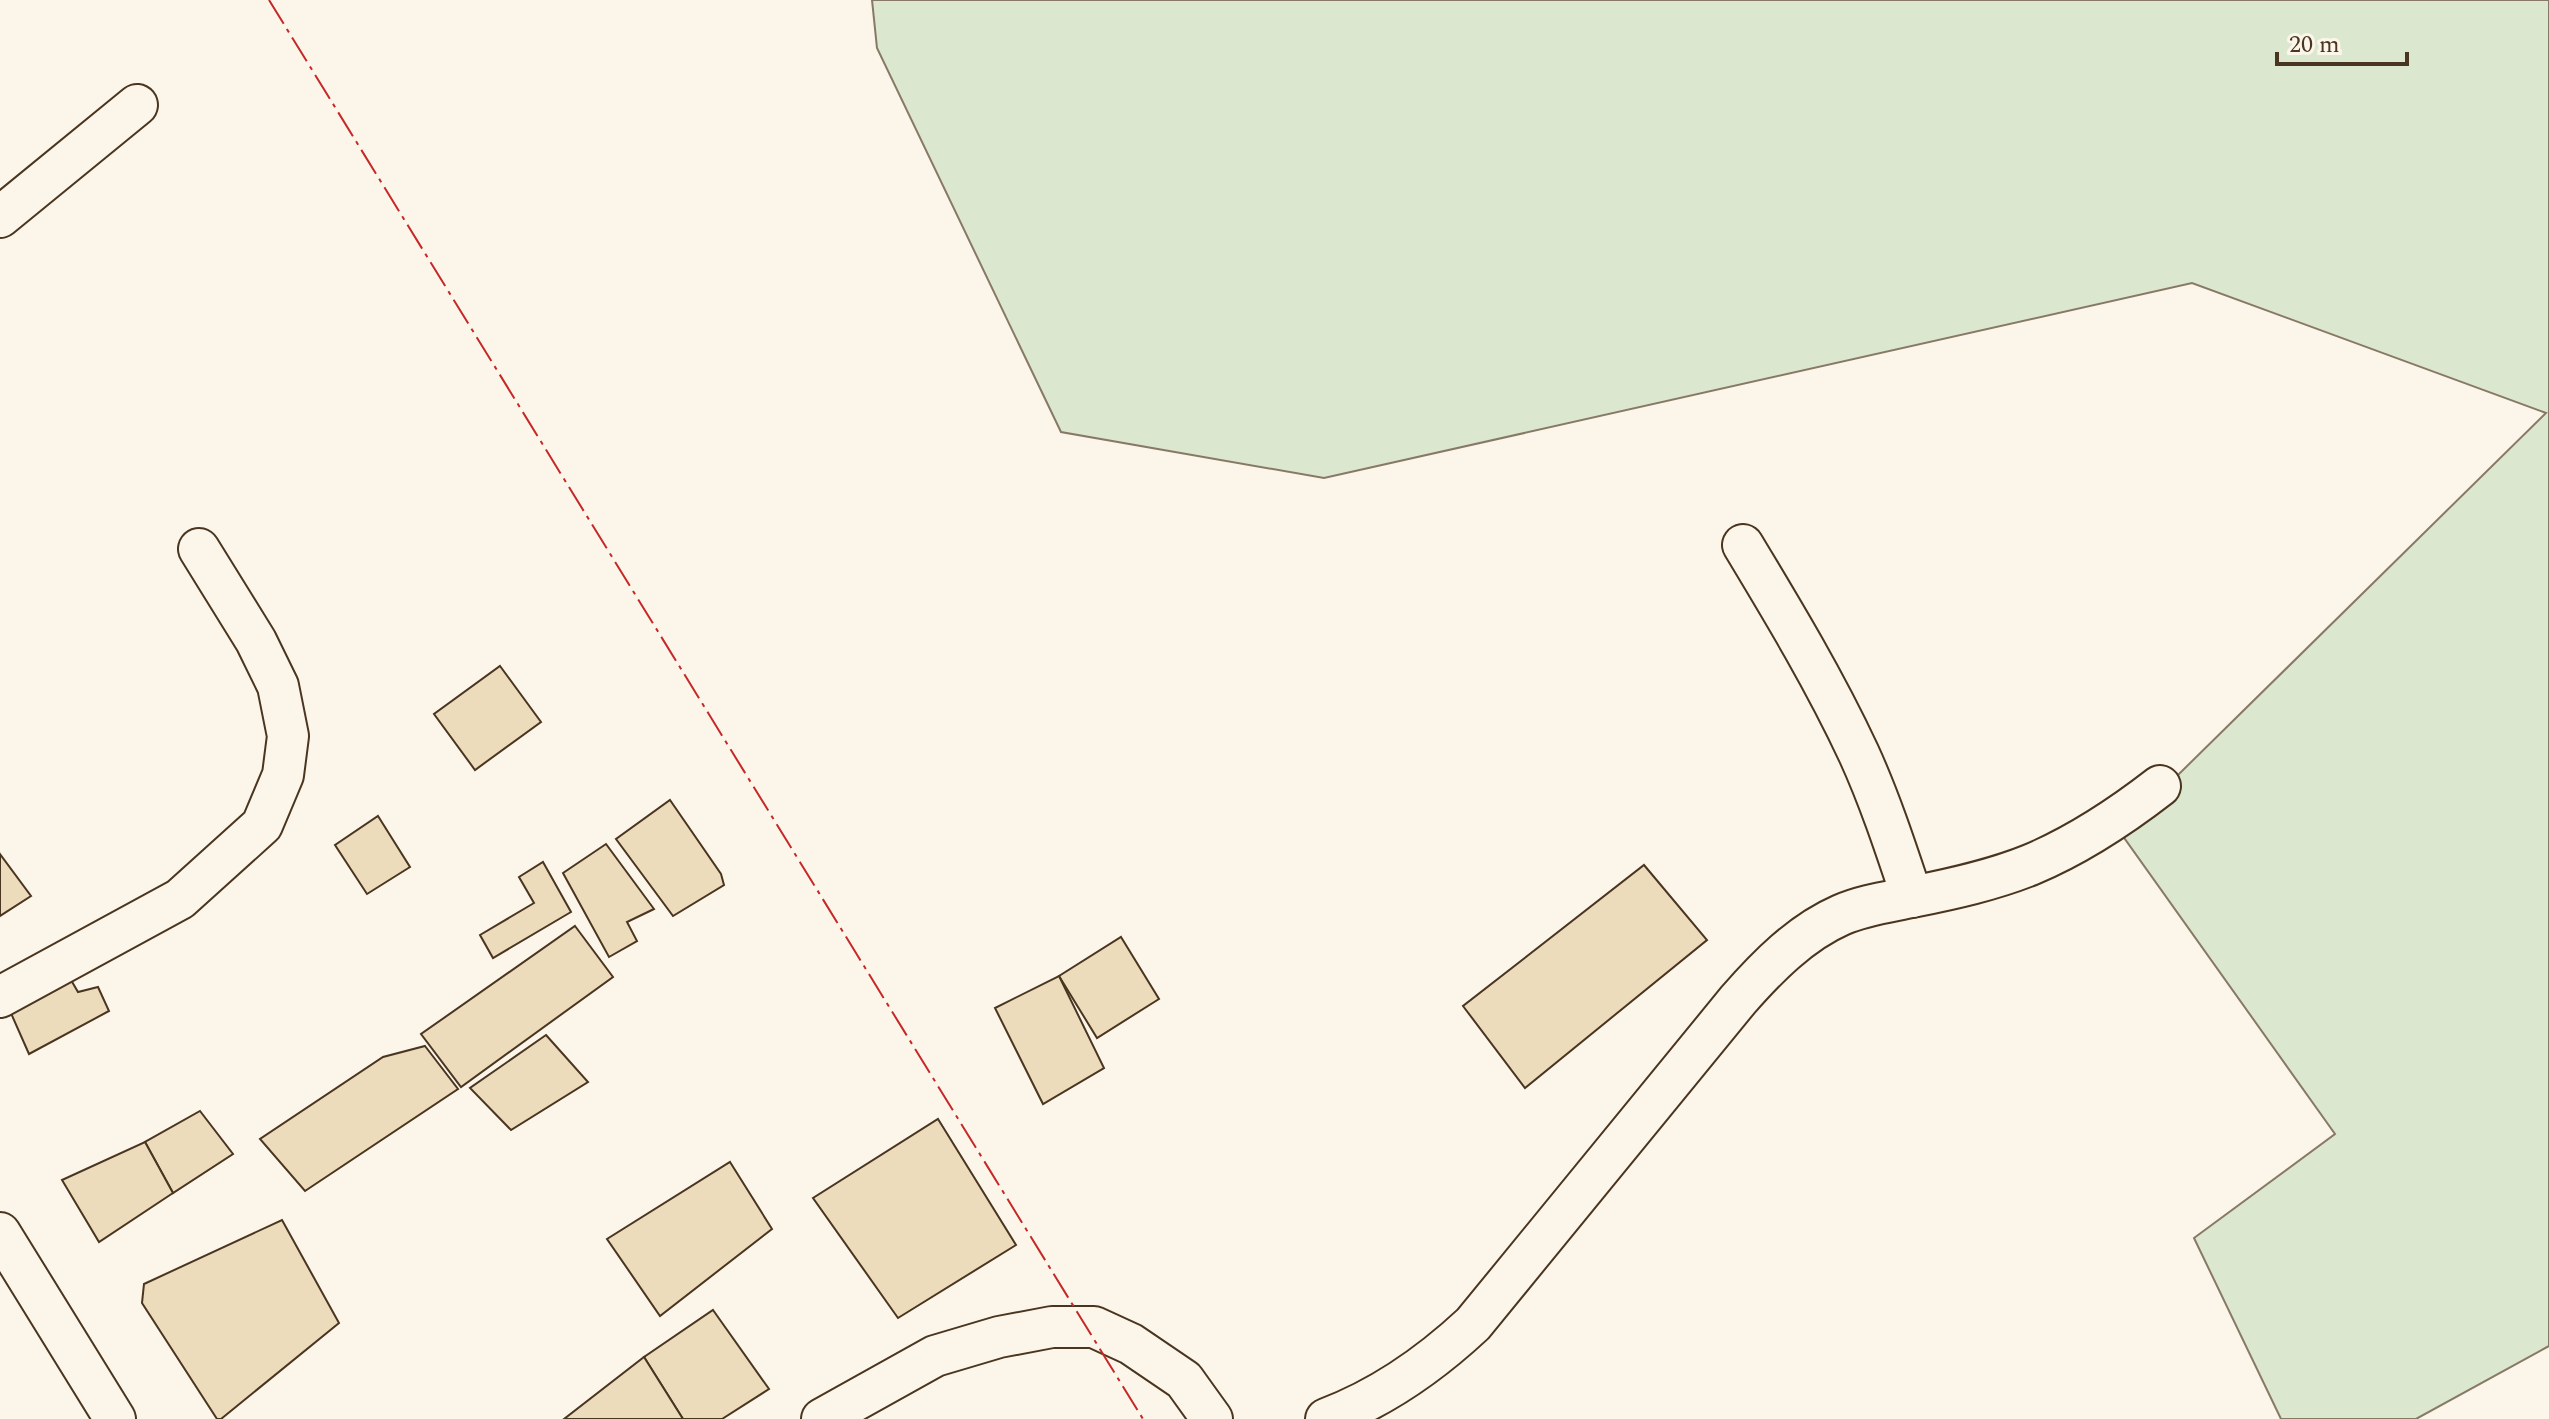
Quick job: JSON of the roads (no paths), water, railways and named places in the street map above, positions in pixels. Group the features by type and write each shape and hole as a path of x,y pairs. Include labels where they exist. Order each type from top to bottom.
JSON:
{"street":[{"path":"0,217 137,105"},
{"path":"1743,545 1826,686 1860,755 1888,824 1912,897"},
{"path":"0,997 180,899 262,825 283,775 288,736 278,686 256,641 199,549"},
{"path":"1326,1419 1387,1390 1446,1349 1473,1324 1718,1023 1768,967 1803,939 1840,916 1879,902 1983,880 2073,846 2119,818 2160,786"},
{"path":"0,1233 115,1419"},
{"path":"822,1419 935,1356 999,1337 1052,1327 1094,1327 1131,1344 1184,1380 1212,1419"}]}
